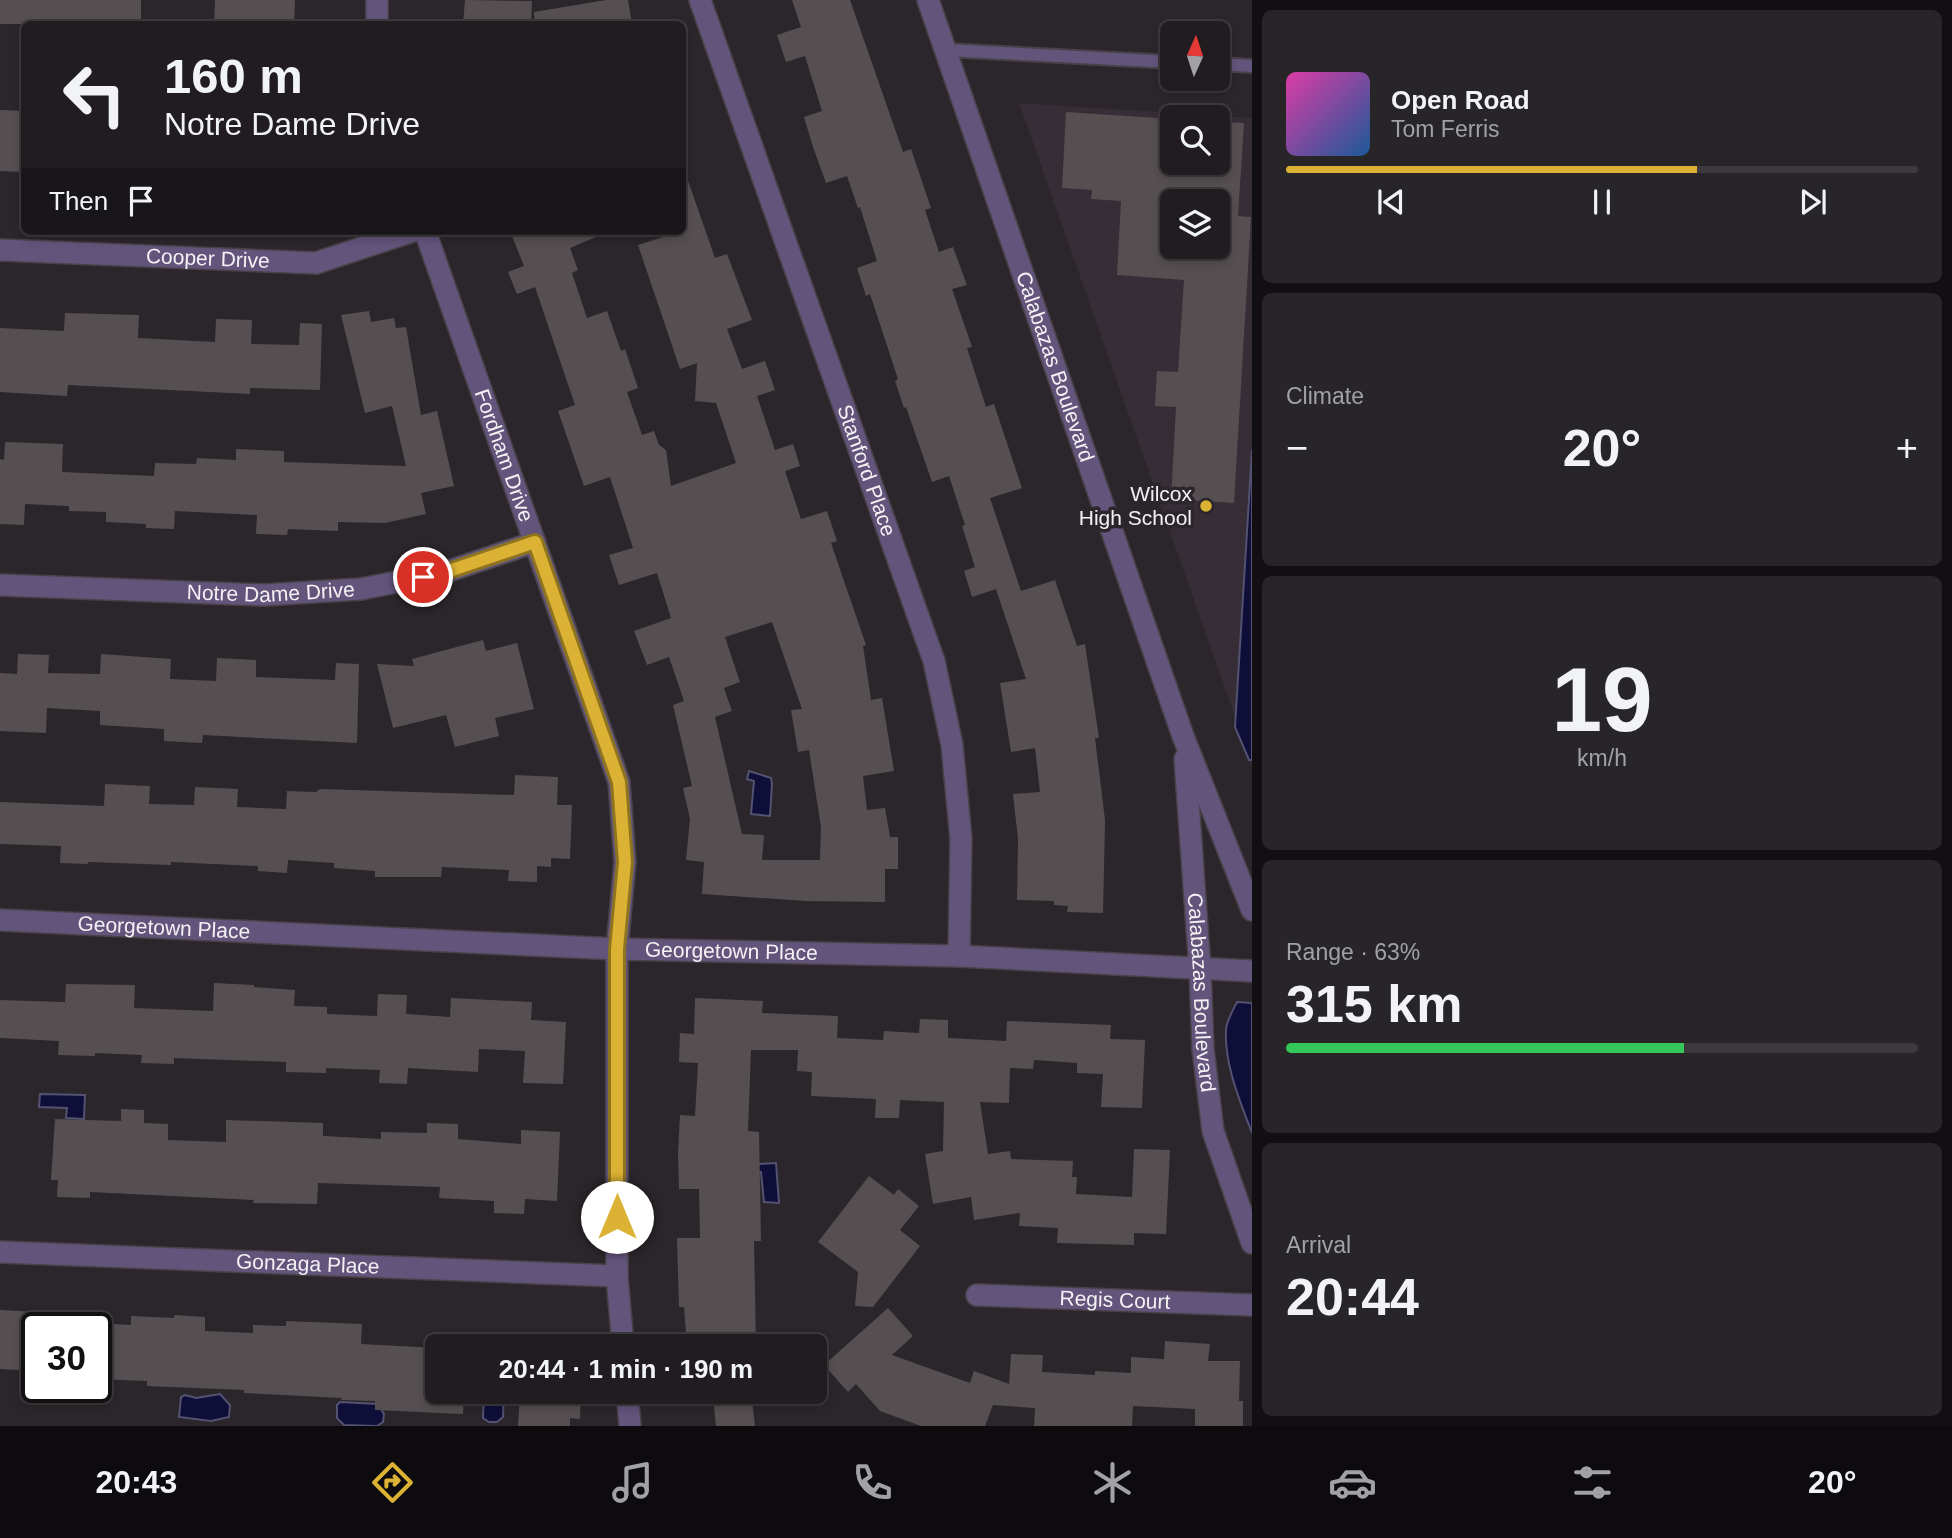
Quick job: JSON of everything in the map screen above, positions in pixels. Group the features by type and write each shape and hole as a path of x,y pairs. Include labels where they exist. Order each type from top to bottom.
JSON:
{"street":[{"path":"377,0 377,21"},
{"name":"Stanford Place","path":"700,0 934,661 952,745 961,839 959,956"},
{"name":"Calabazas Boulevard","path":"928,0 1183,736 1252,910"},
{"name":"Cooper Drive","path":"0,250 316,263 401,235"},
{"name":"Fordham Drive","path":"426,235 619,782 625,862 617,949 617,1276 622,1334"},
{"name":"Notre Dame Drive","path":"0,585 264,596 360,589 443,573 535,542"},
{"name":"Calabazas Boulevard","path":"1183,736 1200,969 1203,1049 1213,1131 1252,1243"},
{"name":"Georgetown Place","path":"0,920 617,949 959,956 1252,971"},
{"name":"Gonzaga Place","path":"0,1252 617,1276"},
{"name":"Regis Court","path":"977,1295 1252,1306"},
{"path":"628,1404 630,1426"}],"lane":[{"path":"944,50 1160,60"},
{"path":"1230,65 1252,66"}],"shaded area":[{"name":"Wilcox High School","path":"1019,103 1160,112 1160,175 1230,175 1230,117 1252,118 1252,765"},
{"path":"1252,450 1252,760 1249,760 1235,727"},
{"path":"749,771 771,778 770,816 751,814 754,781 747,779"},
{"path":"1237,1002 1252,1003 1252,1133 1234,1082 1226,1042 1230,1015"},
{"path":"40,1094 85,1095 84,1119 66,1118 67,1108 39,1107"},
{"path":"776,1163 779,1203 764,1202 761,1172 755,1171 759,1164"},
{"path":"220,1394 230,1405 229,1417 211,1421 179,1417 181,1397 185,1395 196,1398"},
{"path":"340,1402 378,1404 384,1414 383,1422 377,1426 344,1425 337,1418 337,1405"},
{"path":"484,1404 504,1404 503,1417 497,1422 489,1422 483,1418"}],"building":[{"path":"0,0 141,0 141,21 21,21 21,24 0,24"},
{"path":"215,0 295,0 294,21 214,21"},
{"path":"465,0 532,1 531,21 463,21"},
{"path":"606,0 628,0 632,21 535,21 534,12"},
{"path":"792,0 850,0 903,152 911,149 931,208 925,210 939,252 953,247 967,285 952,289 972,347 967,348 986,407 994,404 1022,488 990,498 1021,591 1055,580 1077,646 1085,644 1099,738 1095,738 1105,820 1103,913 1067,912 1068,906 1054,905 1054,901 1017,900 1018,839 1013,794 1040,792 1035,748 1011,752 1000,683 1026,679 996,589 972,597 964,571 975,567 949,476 932,482 906,407 904,408 895,381 898,379 870,294 866,296 857,268 877,261 860,207 858,208 847,176 826,183 813,147 804,117 822,111 805,56 786,62 777,35 801,27"},
{"path":"0,110 21,111 21,172 0,171"},
{"path":"1066,112 1160,118 1160,175 1230,175 1230,122 1244,123 1238,216 1251,217 1234,503 1171,499 1176,407 1155,406 1157,371 1178,372 1184,280 1117,275 1121,201 1091,199 1092,190 1062,188"},
{"path":"686,175 715,258 727,254 752,320 727,329 742,369 765,361 775,390 757,396 775,450 793,444 800,466 785,471 801,519 827,511 837,541 831,543 866,645 863,646 871,700 882,698 894,771 863,776 867,810 885,808 890,837 898,837 898,869 885,869 885,902 807,901 702,894 704,862 686,860 690,819 683,788 692,786 673,705 684,701 669,657 647,665 634,631 671,618 657,573 619,585 609,555 633,548 610,477 584,486 558,411 575,405 535,287 517,294 508,272 524,266 512,235 601,235 570,248 578,270 572,273 587,318 607,311 621,351 625,349 638,388 627,392 642,435 654,431 659,445 666,450 671,486 736,463 716,403 695,401 697,363 680,369 638,245 669,235 686,235","holes":["772,622 802,709 791,710 798,752 809,750 821,827 820,860 762,860 764,835 742,834 715,717 732,711 724,688 740,682 725,637"]},
{"path":"369,311 371,322 394,318 396,328 406,327 421,415 437,411 454,486 421,493 426,514 385,523 338,522 338,531 288,529 287,535 256,534 257,515 175,511 174,529 146,528 146,524 106,522 106,512 69,511 69,506 25,504 24,525 0,524 0,459 4,460 5,442 63,444 62,472 154,476 155,463 196,464 197,458 236,460 236,449 284,451 284,462 406,466 392,406 365,413 341,315"},
{"path":"65,313 139,315 138,338 215,342 216,319 252,320 251,344 299,345 300,323 322,324 320,390 250,388 250,394 68,385 67,396 0,392 0,328 64,331"},
{"path":"483,640 486,651 517,643 534,709 495,718 499,736 455,747 446,715 393,728 377,664 414,666 412,659"},
{"path":"18,654 49,655 48,673 100,674 101,654 171,659 170,679 216,681 217,658 256,660 256,677 335,680 336,663 359,664 357,743 203,735 202,743 164,741 164,729 100,725 100,711 47,708 46,733 0,731 0,673 17,674"},
{"path":"515,775 558,777 557,805 572,805 570,859 551,858 551,867 537,866 537,882 508,881 509,870 442,867 441,877 375,877 375,871 334,868 334,863 288,860 287,873 258,871 258,866 171,862 171,865 60,863 61,846 0,844 0,802 104,806 105,784 150,786 149,804 194,805 195,787 238,789 237,807 286,809 287,791 316,792 320,789 514,795"},
{"path":"214,983 295,990 294,1006 327,1007 327,1014 377,1016 378,994 407,995 406,1014 450,1017 451,998 532,1002 531,1020 566,1022 563,1084 523,1083 525,1051 479,1049 478,1072 408,1068 407,1084 379,1083 380,1070 326,1068 326,1073 286,1072 286,1062 174,1058 174,1064 141,1063 142,1055 58,1055 59,1041 0,1038 0,1000 65,1002 66,984 135,985 134,1008 213,1011"},
{"path":"695,998 763,1001 762,1013 838,1016 837,1038 883,1040 884,1031 919,1033 920,1019 948,1020 948,1038 1006,1041 1007,1021 1111,1025 1110,1039 1145,1040 1142,1108 1101,1107 1103,1074 1077,1073 1077,1063 1034,1060 1033,1069 1010,1068 1009,1103 980,1102 988,1154 1010,1151 1011,1159 1073,1161 1072,1177 1077,1177 1076,1194 1132,1197 1134,1149 1170,1150 1166,1234 1134,1233 1134,1245 1057,1243 1058,1228 1019,1226 1020,1213 974,1220 971,1197 933,1204 925,1154 943,1151 944,1102 900,1100 899,1118 875,1118 876,1099 811,1096 812,1072 797,1071 798,1050 751,1050 748,1131 759,1132 761,1241 754,1241 756,1334 686,1334 684,1307 679,1307 677,1238 700,1238 699,1189 679,1189 678,1154 680,1115 695,1116 698,1063 679,1062 680,1033 694,1034"},
{"path":"121,1109 144,1110 144,1123 168,1124 168,1140 226,1142 226,1120 323,1123 323,1136 381,1139 381,1132 427,1133 427,1123 458,1124 458,1139 521,1144 521,1130 560,1132 557,1201 525,1199 524,1214 494,1213 494,1201 439,1198 440,1187 318,1183 317,1204 253,1203 254,1200 90,1192 90,1198 57,1197 58,1180 51,1180 55,1119 121,1121"},
{"path":"869,1176 894,1195 898,1189 919,1206 900,1230 920,1246 873,1307 855,1306 858,1272 818,1242"},
{"path":"888,1308 913,1336 892,1355 970,1383 974,1371 1009,1384 1011,1354 1043,1355 1042,1372 1095,1375 1095,1371 1131,1373 1131,1357 1164,1359 1165,1341 1210,1344 1208,1361 1240,1361 1239,1401 1243,1401 1243,1426 1195,1426 1195,1409 1133,1406 1132,1426 1034,1426 1035,1408 993,1405 985,1426 921,1426 880,1411 856,1384 848,1392 827,1368 827,1362"},
{"path":"0,1310 37,1312 21,1312 21,1370 0,1369"},
{"path":"174,1315 205,1317 205,1331 253,1333 253,1325 286,1326 286,1321 362,1324 361,1344 425,1347 425,1404 463,1404 463,1414 375,1410 375,1401 244,1393 244,1390 147,1386 147,1381 112,1380 112,1324 131,1325 131,1316 174,1318"},
{"path":"519,1404 581,1404 580,1419 570,1418 570,1426 518,1426"},
{"path":"714,1404 752,1404 755,1426 716,1426"}],"place":[{"name":"Wilcox High School","path":"1206,506"}],"route":[{"path":"423,577 443,573 535,542 619,782 625,862 617,949 617,1217"}]}
